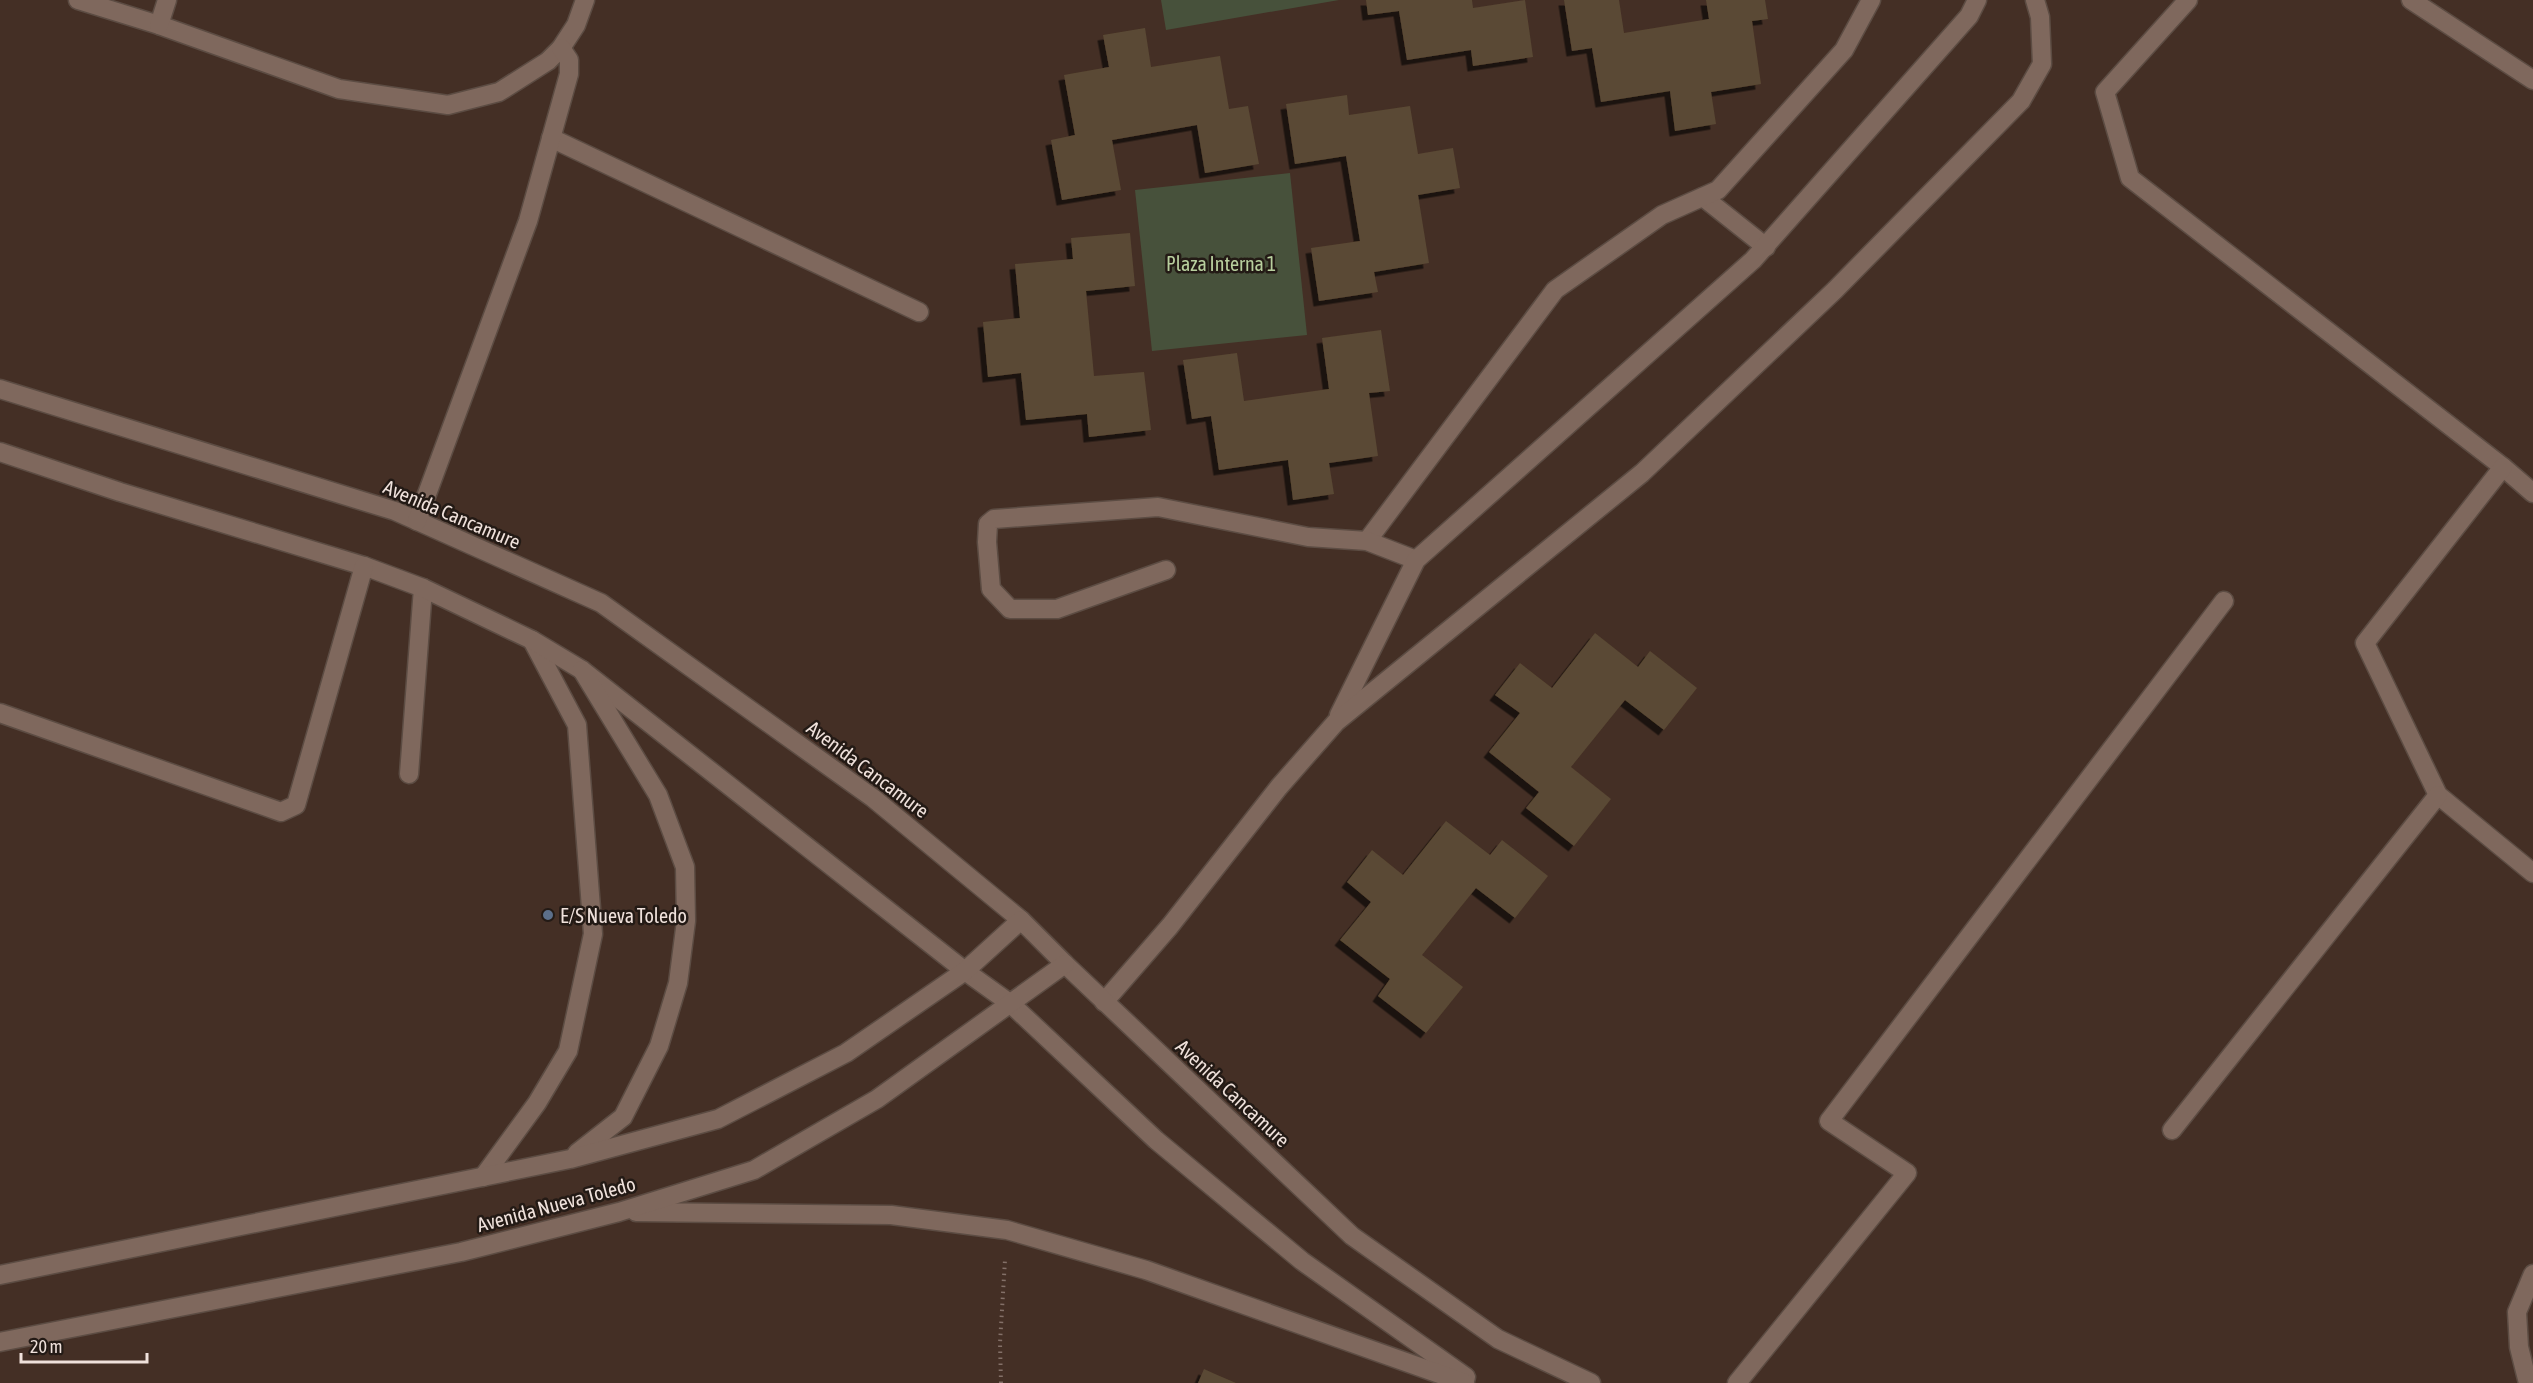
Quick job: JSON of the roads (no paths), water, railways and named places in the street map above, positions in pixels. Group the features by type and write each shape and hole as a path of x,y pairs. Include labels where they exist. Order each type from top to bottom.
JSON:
{"street":[{"path":"78,0 159,25 339,89 448,105 499,92 548,61 561,48 576,25 585,0"},
{"path":"159,25 167,0"},
{"path":"1367,541 1556,290 1662,215 1718,190 1844,50 1871,0"},
{"path":"1336,722 1416,560 1766,247 1970,16 1977,0"},
{"path":"1104,1002 1170,926 1279,787 1336,722 1642,473 1835,291 2021,101 2042,64 2040,17 2035,0"},
{"path":"2188,0 2105,92 2130,178 2503,467 2533,493"},
{"path":"2411,0 2533,80"},
{"path":"417,521 528,221 569,74 569,60 561,48"},
{"path":"551,138 919,312"},
{"path":"1703,197 1766,247"},
{"name":"Avenida Cancamure","path":"0,389 395,511 601,603 873,798 1021,920 1104,1002 1352,1236 1498,1340 1591,1383"},
{"path":"0,452 120,492 364,566 423,588 532,640 582,670 965,971 1011,1004 1156,1140 1302,1261 1475,1383"},
{"path":"2503,467 2365,644 2438,795 2533,873"},
{"path":"1166,570 1057,609 1011,609 991,589 988,525 994,519 1158,507 1308,537 1367,541 1416,560"},
{"path":"0,713 281,812 296,805 364,566"},
{"path":"409,774 423,588"},
{"path":"1737,1383 1907,1173 1829,1121 2224,601"},
{"path":"483,1177 537,1103 568,1051 593,934 577,725 532,640"},
{"path":"570,1159 623,1117 659,1046 678,983 686,921 685,867 658,795 582,670"},
{"path":"2172,1130 2438,795"},
{"name":"Avenida Nueva Toledo","path":"0,1275 570,1159 718,1119 846,1053 965,971 1021,920"},
{"name":"Avenida Nueva Toledo","path":"0,1342 461,1252 619,1212 754,1170 878,1099 1065,964"},
{"path":"619,1212 891,1215 1007,1230 1146,1270 1465,1383"},
{"path":"2528,1383 2519,1347 2517,1312 2533,1274"}],"place":[{"name":"E/S Nueva Toledo","path":"548,915"}],"park label":[{"name":"Plaza Interna 1","path":"1221,263"}]}
